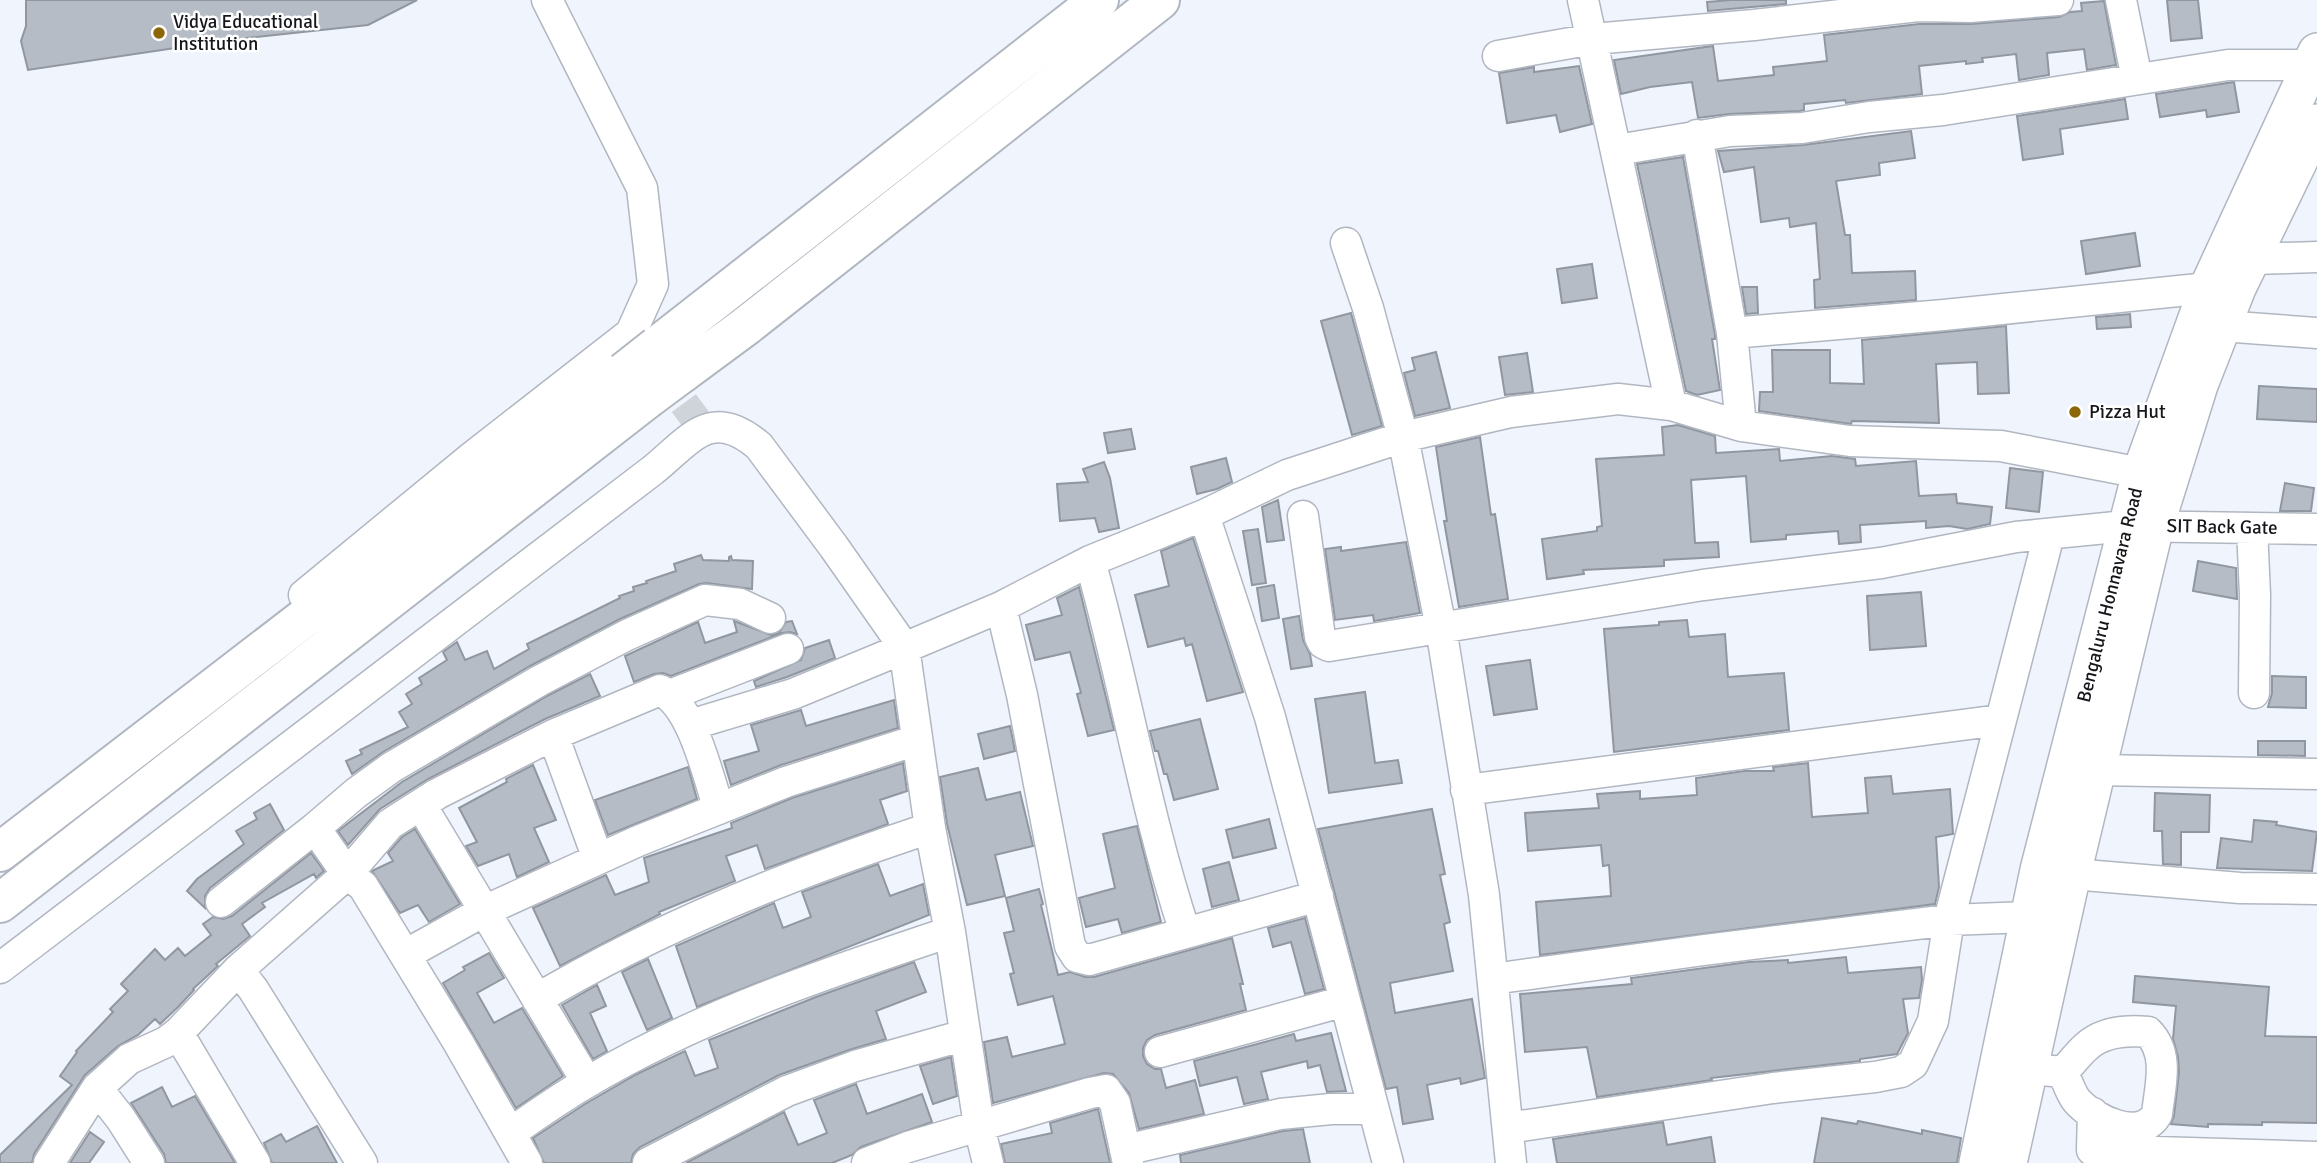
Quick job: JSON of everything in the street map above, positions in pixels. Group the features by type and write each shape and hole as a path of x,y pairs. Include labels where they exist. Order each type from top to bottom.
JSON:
{"highway":[{"path":"0,903 635,386 656,351 1099,0"},
{"path":"656,351 746,326 1160,0"},
{"path":"0,852 635,386"}],"main road":[{"name":"Bengaluru Honnavara Road","path":"1978,1163 2028,917 2141,526 2222,326 2314,59"},
{"name":"Bengaluru Honnavara Road","path":"2008,1163 2047,1071 2072,874 2097,770 2141,526 2141,473 2317,122"}],"street":[{"path":"0,830 238,648 471,457 656,351 653,284 642,188 547,0"},
{"path":"1583,0 1671,405"},
{"path":"1498,56 1592,39 1796,10 2058,0"},
{"path":"2121,0 2137,79"},
{"path":"1617,150 1697,135 1814,127 1869,117 1943,110 2228,65 2314,59"},
{"path":"1697,135 1732,333 1741,426"},
{"path":"1346,243 1368,308 1403,437 1441,628 1485,895 1511,1163"},
{"path":"1732,333 1944,315 2241,273 2317,257"},
{"path":"2222,326 2317,333"},
{"path":"690,725 793,694 1001,607 1090,561 1204,516 1287,475 1403,437 1511,412 1618,399 1671,405 1741,426 1850,440 2001,446 2141,473"},
{"path":"0,968 274,761 378,677 653,470 703,429 716,426 732,428 759,446 904,646 930,828 950,932 979,1126 988,1163"},
{"path":"1204,516 1270,718 1388,1163"},
{"name":"SIT Back Gate","path":"1303,516 1320,637 1323,643 1329,646 1703,585 1881,563 2016,537 2141,526 2317,529"},
{"path":"2252,528 2255,595 2254,693"},
{"path":"1508,1128 1773,1088 1901,1072 1913,1064 1933,1021 1949,920 2049,535"},
{"path":"1090,561 1111,635 1166,870 1185,932"},
{"path":"221,902 392,767 539,681 671,614 705,600 740,604 770,618"},
{"path":"1001,607 1022,695 1070,946 1077,957 1089,960 1318,896"},
{"path":"670,695 788,649"},
{"path":"49,1163 97,1088 129,1059 166,1042 178,1033 238,970 347,874 390,824 553,735 660,690 670,695 690,725 719,809"},
{"path":"1466,790 2000,720"},
{"path":"553,735 598,859"},
{"path":"405,955 484,911 598,859 786,782 917,740"},
{"path":"2097,770 2317,775"},
{"path":"421,805 587,1082"},
{"path":"315,828 347,874 363,886 527,1163"},
{"path":"537,999 590,968 776,882 930,828"},
{"path":"2072,874 2240,888 2317,889"},
{"path":"1493,979 1677,953 1949,920 2028,917"},
{"path":"510,1133 587,1082 742,1006 837,969 950,932"},
{"path":"238,970 253,989 362,1163"},
{"path":"1160,1052 1345,1001"},
{"path":"2148,1032 2157,1041 2162,1059 2157,1114 2153,1122 2143,1128 2126,1129 2093,1114 2076,1101 2047,1071 2105,1035 2148,1032"},
{"path":"178,1033 256,1163"},
{"path":"648,1163 787,1091 855,1066 965,1035"},
{"path":"97,1088 149,1163"},
{"path":"867,1163 908,1147 1106,1090 1115,1103 1127,1157 1193,1133 1280,1114 1331,1109 1373,1109"},
{"path":"2093,1114 2092,1150 2317,1157"}],"building":[{"name":"Vidya Educational Institution","path":"26,0 417,0 368,25 229,40 28,70 21,41 26,26"},
{"path":"1786,0 1786,4 1708,11 1707,2"},
{"path":"2167,0 2198,0 2202,38 2171,41"},
{"path":"2104,1 2116,65 2087,70 2084,49 2047,53 2049,75 2019,80 2016,54 1982,58 1983,62 1919,66 1922,94 1846,103 1845,100 1804,104 1804,110 1800,111 1698,118 1692,82 1621,94 1614,60 1713,46 1718,81 1774,75 1773,67 1827,61 1824,35 1919,24 1971,24 2059,17 2082,11 2081,3"},
{"path":"1579,66 1592,124 1560,132 1556,115 1507,123 1499,73 1534,67 1534,72"},
{"path":"2234,82 2239,112 2207,117 2206,110 2160,117 2156,94"},
{"path":"2125,99 2128,119 2060,129 2063,154 2023,160 2017,116"},
{"path":"1911,131 1915,158 1879,163 1880,175 1836,181 1845,235 1850,235 1852,273 1915,271 1916,300 1815,308 1814,280 1820,279 1816,223 1790,227 1789,218 1761,222 1754,167 1724,172 1718,151 1803,145"},
{"path":"1683,157 1715,335 1715,339 1712,339 1720,390 1697,395 1686,391 1637,164"},
{"path":"2135,233 2140,266 2086,274 2081,241"},
{"path":"1592,264 1597,298 1562,303 1557,269"},
{"path":"1742,287 1757,287 1758,313 1746,314"},
{"path":"1351,313 1382,426 1352,435 1321,321"},
{"path":"2130,314 2131,327 2097,329 2096,317"},
{"path":"2006,326 2009,393 1978,394 1977,362 1936,364 1939,423 1852,421 1851,424 1759,411 1760,392 1773,392 1772,350 1830,350 1830,383 1864,384 1862,340"},
{"path":"1436,352 1450,408 1415,416 1404,373 1415,370 1412,358"},
{"path":"1527,353 1533,392 1505,395 1499,357"},
{"path":"2259,386 2317,389 2317,422 2257,419"},
{"path":"1678,425 1715,436 1716,453 1779,449 1780,461 1832,456 1855,459 1856,466 1916,461 1919,496 1956,494 1957,503 1992,507 1990,524 1967,529 1949,526 1926,528 1926,521 1860,525 1861,542 1839,544 1838,531 1786,535 1786,539 1751,542 1746,476 1691,480 1695,543 1718,542 1719,557 1664,560 1664,566 1583,570 1584,574 1547,579 1542,539 1597,531 1597,527 1602,526 1596,459 1664,455 1662,427"},
{"path":"1131,429 1135,449 1108,453 1104,433"},
{"path":"1480,437 1491,515 1495,514 1508,599 1459,607 1444,521 1447,521 1436,447"},
{"path":"1226,458 1232,482 1197,494 1191,467"},
{"path":"1104,462 1110,478 1119,528 1099,532 1095,518 1060,521 1057,484 1088,482 1083,469"},
{"path":"2010,468 2043,472 2039,512 2006,508"},
{"path":"2285,483 2314,488 2311,511 2280,511"},
{"path":"1278,500 1284,540 1267,542 1262,507"},
{"path":"1258,529 1266,583 1252,585 1243,531"},
{"path":"1193,538 1243,692 1207,701 1192,644 1186,646 1184,638 1148,647 1135,595 1169,586 1161,551"},
{"path":"1406,542 1420,613 1374,621 1373,615 1335,620 1325,549 1341,547 1341,551"},
{"path":"701,555 703,560 729,561 731,556 732,560 753,561 752,589 699,584 620,619 530,666 383,752 352,774 346,761 362,754 360,750 408,727 399,712 412,704 406,694 422,684 419,678 447,660 443,652 457,642 465,660 487,651 494,669 529,649 527,644 620,598 619,596 634,591 633,587 676,571 674,564"},
{"path":"2198,561 2236,568 2237,599 2193,591"},
{"path":"1274,585 1279,618 1262,621 1257,588"},
{"path":"1079,587 1114,730 1088,736 1077,694 1081,693 1070,652 1035,660 1026,625 1062,615 1057,598"},
{"path":"1921,592 1926,646 1870,650 1867,596"},
{"path":"1299,616 1303,640 1312,666 1291,669 1283,619"},
{"path":"1687,620 1689,637 1725,634 1728,677 1784,673 1789,730 1614,752 1604,629"},
{"path":"734,621 771,635 779,633 786,622 792,621 797,634 782,633 671,676 654,674 634,682 625,656 698,622 705,643 737,632"},
{"path":"829,640 835,658 756,687 754,681 801,660 805,648"},
{"path":"1530,660 1537,709 1494,715 1486,666"},
{"path":"590,674 600,696 545,719 428,779 380,809 348,845 338,831 402,782 547,696"},
{"path":"2272,676 2306,677 2306,708 2268,707 2272,693"},
{"path":"1365,692 1375,763 1398,760 1402,783 1329,793 1315,699"},
{"path":"894,700 898,728 781,765 731,785 724,761 759,751 751,725 801,710 806,726"},
{"path":"1200,719 1218,789 1174,800 1150,731"},
{"path":"1010,726 1015,751 984,759 978,734"},
{"path":"2258,741 2305,741 2305,756 2258,755"},
{"path":"903,763 907,791 880,800 888,824 765,869 757,845 726,856 735,881 659,912 660,914 560,966 533,908 606,875 615,895 649,882 644,858 732,828 731,823 792,798"},
{"path":"1808,763 1812,817 1868,813 1865,778 1891,776 1893,794 1950,789 1953,834 1936,837 1939,887 1935,904 1540,955 1536,902 1611,896 1609,865 1603,866 1601,845 1528,851 1525,813 1599,808 1597,794 1640,791 1640,799 1697,795 1696,778 1744,771 1774,771 1773,767"},
{"path":"533,765 556,820 534,828 549,862 517,877 509,854 478,866 466,846 477,842 459,808"},
{"path":"688,767 697,799 608,835 595,800"},
{"path":"978,768 986,800 1020,792 1033,846 995,855 1005,896 967,905 947,824 940,777"},
{"path":"2155,793 2210,795 2209,832 2181,832 2181,865 2163,864 2162,831 2154,831"},
{"path":"270,804 284,830 210,888 205,896 205,908 187,891 197,879 244,844 236,831 257,819 254,813"},
{"path":"1432,809 1445,874 1440,875 1450,922 1444,924 1453,971 1390,983 1395,1013 1472,999 1485,1078 1461,1084 1460,1078 1427,1085 1433,1119 1403,1124 1397,1087 1386,1089 1318,829"},
{"path":"1269,819 1276,848 1233,858 1226,830"},
{"path":"2254,820 2277,822 2276,825 2317,832 2312,871 2217,868 2221,838 2252,842"},
{"path":"1137,826 1161,922 1122,933 1118,919 1086,927 1079,898 1115,888 1103,834"},
{"path":"415,829 460,904 429,922 418,905 400,913 372,871 393,861 388,853 402,837"},
{"path":"311,853 324,871 316,878 314,874 262,903 265,907 242,924 250,936 216,964 218,966 178,1007 160,1024 155,1019 138,1035 118,1046 85,1075 34,1154 32,1163 0,1163 0,1155 72,1085 60,1076 76,1051 113,1012 110,1009 128,991 121,984 155,949 165,960 178,948 185,956 211,935 203,924 213,917 223,919 232,916"},
{"path":"1229,862 1239,900 1212,907 1203,869"},
{"path":"878,864 890,896 923,884 929,915 697,1007 676,946 774,903 783,928 811,917 802,892"},
{"path":"1039,889 1058,975 1070,972 1094,977 1232,938 1246,1010 1155,1035 1147,1040 1143,1048 1147,1064 1161,1069 1166,1088 1195,1080 1204,1114 1139,1129 1129,1093 1113,1074 1104,1073 993,1103 984,1042 1007,1037 1012,1057 1065,1044 1053,996 1018,1005 1010,974 1014,973 1004,933 1014,931 1006,898"},
{"path":"1305,918 1324,989 1305,994 1291,942 1273,947 1268,928"},
{"path":"489,953 504,978 477,993 494,1023 522,1008 563,1076 516,1108 443,983 465,970 463,967"},
{"path":"1846,957 1848,973 1921,967 1919,998 1903,999 1908,1033 1897,1054 1860,1061 1711,1078 1712,1080 1597,1097 1587,1047 1525,1052 1520,994 1632,984 1631,978 1748,962 1788,960 1788,963"},
{"path":"648,959 672,1018 647,1030 622,972"},
{"path":"914,962 926,992 876,1011 886,1039 779,1075 640,1147 633,1154 631,1163 544,1163 533,1138 637,1074 685,1051 695,1076 718,1068 709,1040 816,997"},
{"path":"2135,976 2269,987 2265,1036 2317,1037 2317,1123 2262,1122 2262,1125 2208,1124 2208,1127 2171,1124 2179,1072 2173,1039 2176,1006 2133,1002"},
{"path":"597,985 606,1006 590,1013 607,1051 593,1059 562,1005"},
{"path":"1331,1033 1346,1091 1327,1092 1320,1065 1308,1068 1307,1061 1261,1072 1268,1099 1244,1104 1237,1077 1200,1086 1194,1061 1294,1034 1296,1041"},
{"path":"951,1057 957,1096 933,1104 920,1066"},
{"path":"856,1084 867,1114 922,1094 932,1122 861,1147 852,1155 832,1163 686,1163 784,1112 798,1145 827,1133 814,1100"},
{"path":"162,1087 172,1107 195,1096 235,1163 166,1163 164,1154 131,1103"},
{"path":"1098,1109 1110,1163 1005,1163 1001,1144 1052,1133 1050,1123"},
{"path":"1822,1118 1857,1124 1858,1121 1922,1134 1922,1130 1961,1138 1957,1163 1814,1163"},
{"path":"1663,1122 1667,1145 1711,1137 1715,1163 1557,1163 1553,1139"},
{"path":"317,1126 337,1163 272,1163 264,1143 281,1134 286,1142"},
{"path":"1303,1129 1310,1163 1181,1163 1180,1155 1283,1131"},
{"path":"90,1132 104,1142 89,1163 70,1163"}],"tunnel":[{"path":"657,367 703,429"}],"place":[{"name":"Vidya Educational Institution","path":"159,33"},
{"name":"Pizza Hut","path":"2075,412"}]}
